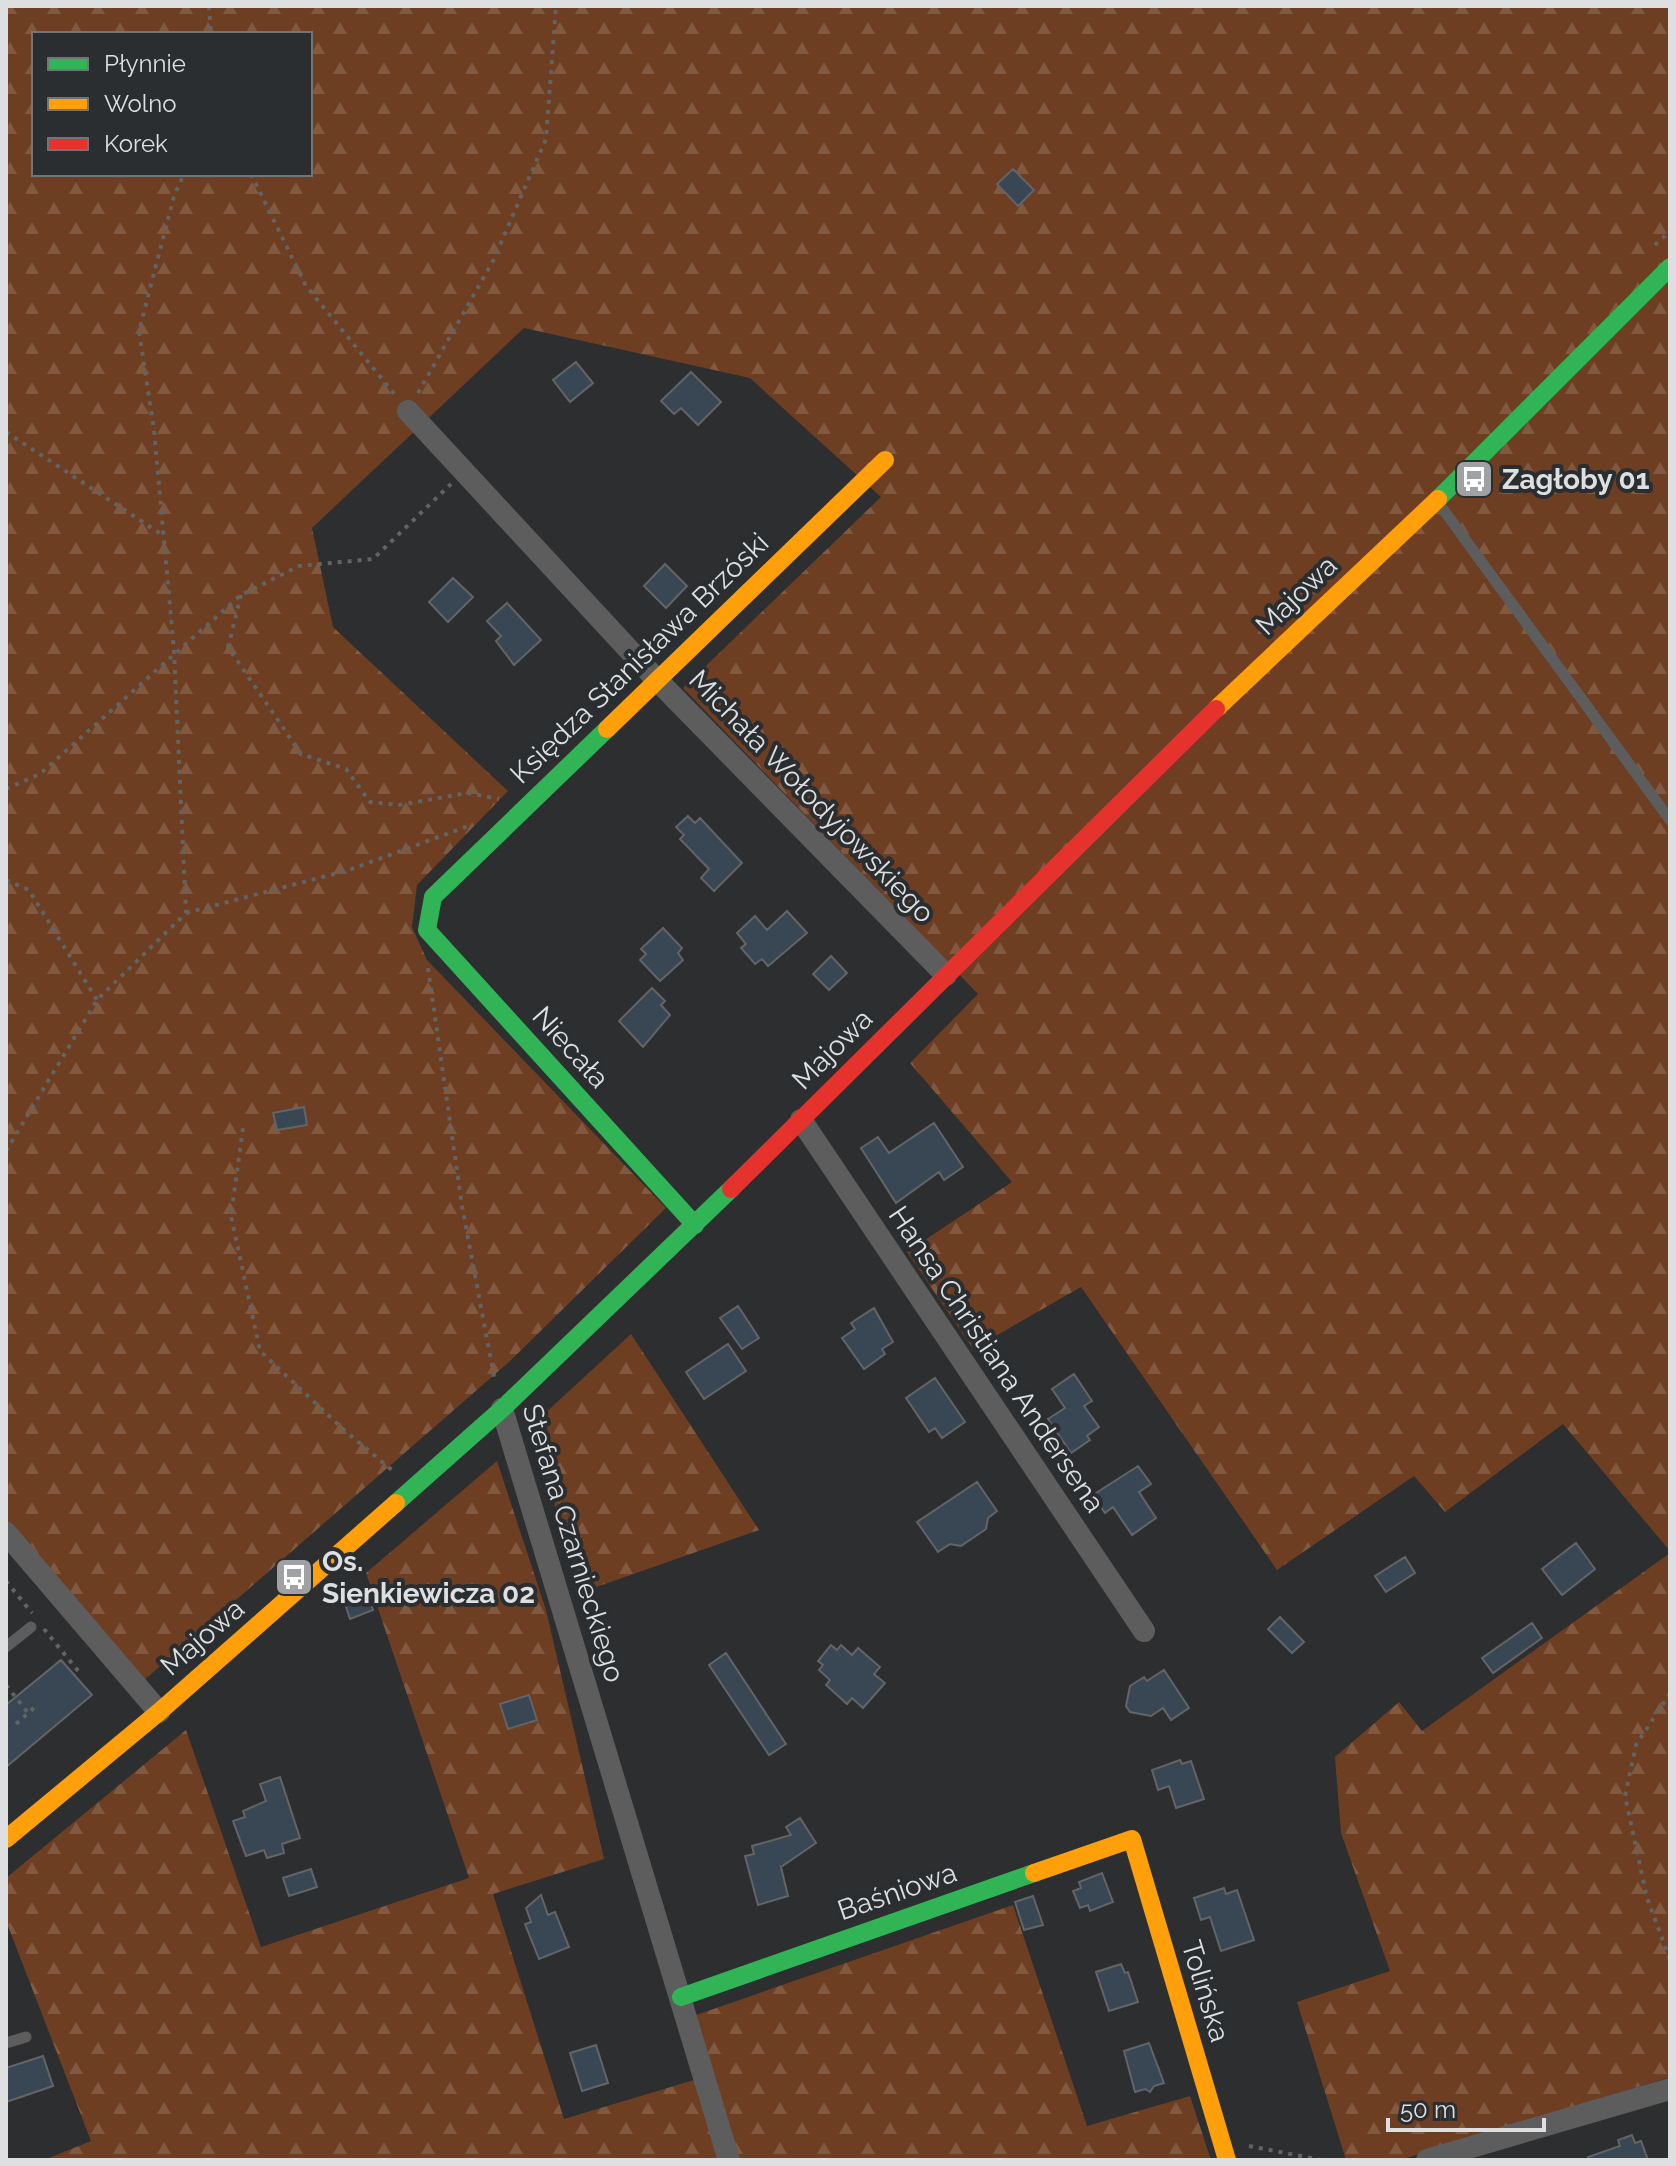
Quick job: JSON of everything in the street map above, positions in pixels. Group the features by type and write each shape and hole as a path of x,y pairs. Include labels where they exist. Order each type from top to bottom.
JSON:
{"street":[{"name":"Majowa","path":"6,1839 159,1712 502,1409 695,1225 1174,749 1437,500 1670,267"},
{"name":"Michała Wołodyjowskiego","path":"408,411 657,680 946,975"},
{"name":"Księdza Stanisława Brzóski","path":"427,930 433,897 885,460"},
{"name":"Niecała","path":"427,930 695,1225"},
{"name":"Hansa Christiana Andersena","path":"801,1120 1144,1631"},
{"name":"Stefana Czarnieckiego","path":"502,1409 729,2160"},
{"path":"6,1533 159,1712"},
{"name":"Baśniowa","path":"681,1997 1132,1839"},
{"name":"Tolińska","path":"1132,1839 1225,2153"},
{"path":"1427,2160 1670,2089"}],"lane":[{"path":"1437,500 1670,820"},
{"path":"6,1647 31,1627"},
{"path":"6,2043 26,2037"}],"path":[{"path":"209,6 211,32"},
{"path":"252,176 306,286 408,411 493,261 546,139 556,6"},
{"path":"183,176 174,196 139,331 154,430 174,651 186,913"},
{"path":"6,432 164,536"},
{"path":"6,789 40,774 174,651 241,595 299,566 373,559 464,471"},
{"path":"241,595 228,647 301,754 346,769 370,802 399,805 467,793 529,804"},
{"path":"6,1151 97,1000 186,913 349,870 474,824"},
{"path":"6,880 29,890 97,1000"},
{"name":"Stefana Czarnieckiego","path":"427,930 427,960 462,1206 502,1409"},
{"path":"243,1128 231,1216 260,1351 344,1430 414,1487"},
{"path":"6,1581 79,1672 74,1676"},
{"path":"6,1685 28,1713"},
{"path":"1670,1693 1636,1745 1625,1796 1647,1898 1670,1960"},
{"path":"16,1724 35,1707"},
{"path":"1225,2153 1245,2145 1321,2160"}],"green space":[{"path":"6,6 1670,6 1670,1551 1563,1424 1445,1512 1414,1476 1277,1570 1081,1287 973,1349 907,1252 1012,1182 910,1063 978,994 683,688 881,497 750,378 524,328 312,528 333,627 508,791 417,885 412,927 427,960 666,1208 509,1362 143,1681 6,1524"},
{"path":"631,1334 759,1530 582,1592 530,1427"},
{"path":"497,1461 546,1610 604,1859 493,1894 564,2119 714,2074 696,2015 1013,1905 1087,2126 1190,2096 1211,2160 44,2160 91,2141 6,1921 6,1878 186,1730 261,1947 469,1878 366,1573"},
{"path":"1670,1553 1670,2077 1400,2160 1346,2160 1297,2002 1390,1971 1341,1833 1335,1757 1399,1702 1422,1731"}],"building":[{"path":"1013,169 1034,190 1018,206 997,184"},
{"path":"576,362 593,383 570,402 553,380"},
{"path":"691,372 721,402 698,425 681,408 674,414 661,401"},
{"path":"665,564 687,586 666,608 644,586"},
{"path":"453,578 473,597 448,622 429,602"},
{"path":"507,603 541,640 514,665 496,641 501,636 487,621"},
{"path":"688,816 695,823 700,818 742,863 714,891 701,878 709,869 680,839 684,835 676,827"},
{"path":"787,911 807,933 768,966 762,959 755,964 741,948 746,944 737,933 755,916 767,930"},
{"path":"663,928 682,948 678,953 683,960 660,981 640,960 646,954 641,949"},
{"path":"831,956 847,973 829,990 813,974"},
{"path":"652,988 665,1001 661,1005 670,1015 643,1047 619,1021"},
{"path":"304,1107 307,1125 277,1130 273,1113"},
{"path":"934,1123 963,1167 944,1180 939,1172 896,1203 861,1148 878,1137 889,1153"},
{"path":"738,1306 759,1338 742,1349 720,1318"},
{"path":"874,1308 893,1342 882,1349 885,1354 864,1369 842,1338 855,1329 851,1323"},
{"path":"728,1344 746,1371 704,1399 686,1372"},
{"path":"1074,1374 1092,1401 1084,1406 1099,1427 1087,1436 1090,1440 1071,1453 1048,1419 1065,1408 1052,1389"},
{"path":"935,1378 965,1422 942,1438 935,1428 929,1432 906,1398"},
{"path":"1138,1466 1151,1484 1139,1492 1156,1518 1132,1535 1113,1507 1105,1513 1093,1495"},
{"path":"977,1482 997,1511 988,1518 986,1529 961,1546 950,1544 938,1552 917,1522"},
{"path":"1576,1543 1595,1569 1562,1595 1542,1569"},
{"path":"1405,1557 1415,1573 1386,1592 1375,1576"},
{"path":"365,1587 373,1610 350,1619 342,1595"},
{"path":"1280,1617 1304,1642 1292,1653 1268,1629"},
{"path":"1532,1623 1542,1638 1493,1673 1482,1658"},
{"path":"831,1645 837,1650 841,1645 852,1655 858,1648 880,1667 874,1674 885,1683 863,1708 852,1698 847,1704 826,1685 830,1680 819,1670 823,1665 818,1661"},
{"path":"726,1653 786,1744 769,1755 709,1665"},
{"path":"61,1660 92,1695 6,1767 6,1705"},
{"path":"1164,1670 1189,1708 1171,1720 1163,1708 1151,1716 1130,1712 1126,1706 1130,1686 1144,1677 1147,1681"},
{"path":"529,1695 537,1720 508,1729 500,1704"},
{"path":"1180,1760 1182,1764 1191,1761 1204,1799 1176,1808 1169,1786 1158,1790 1152,1770"},
{"path":"280,1777 300,1838 282,1844 284,1853 267,1858 264,1850 246,1856 233,1821 245,1817 243,1811 266,1801 260,1784"},
{"path":"800,1818 816,1843 781,1867 788,1896 758,1905 745,1856 754,1854 752,1846 791,1835 786,1827"},
{"path":"311,1869 317,1887 289,1896 283,1878"},
{"path":"1102,1873 1113,1902 1090,1911 1088,1905 1080,1908 1073,1891 1081,1888 1079,1882"},
{"path":"1224,1888 1226,1894 1237,1890 1254,1940 1221,1951 1210,1917 1201,1920 1194,1898"},
{"path":"541,1895 548,1915 555,1912 569,1947 539,1959 525,1924 531,1922 526,1908"},
{"path":"1033,1896 1043,1925 1024,1930 1015,1902"},
{"path":"1121,1964 1125,1973 1128,1972 1138,2002 1109,2011 1096,1972"},
{"path":"1149,2043 1164,2083 1154,2086 1150,2092 1145,2089 1135,2092 1124,2051"},
{"path":"596,2045 608,2083 582,2091 570,2053"},
{"path":"43,2056 53,2086 6,2102 6,2068"},
{"path":"1632,2135 1635,2143 1641,2141 1648,2160 1589,2160 1588,2157 1620,2146 1618,2140"}],"traffic: fast":[{"path":"1438,499 1670,267"},
{"path":"607,729 433,897 427,930 695,1225"},
{"path":"396,1503 502,1409 731,1189"},
{"path":"681,1997 1034,1873"}],"traffic: slow":[{"path":"607,729 885,460"},
{"path":"1216,709 1438,499"},
{"path":"6,1839 159,1712 396,1503"},
{"path":"1034,1873 1132,1839 1227,2160"}],"traffic: jam":[{"path":"731,1189 1216,709"}],"place":[{"name":"Zagłoby 01","path":"1474,479"},
{"name":"Os. Sienkiewicza 02","path":"294,1577"}]}
